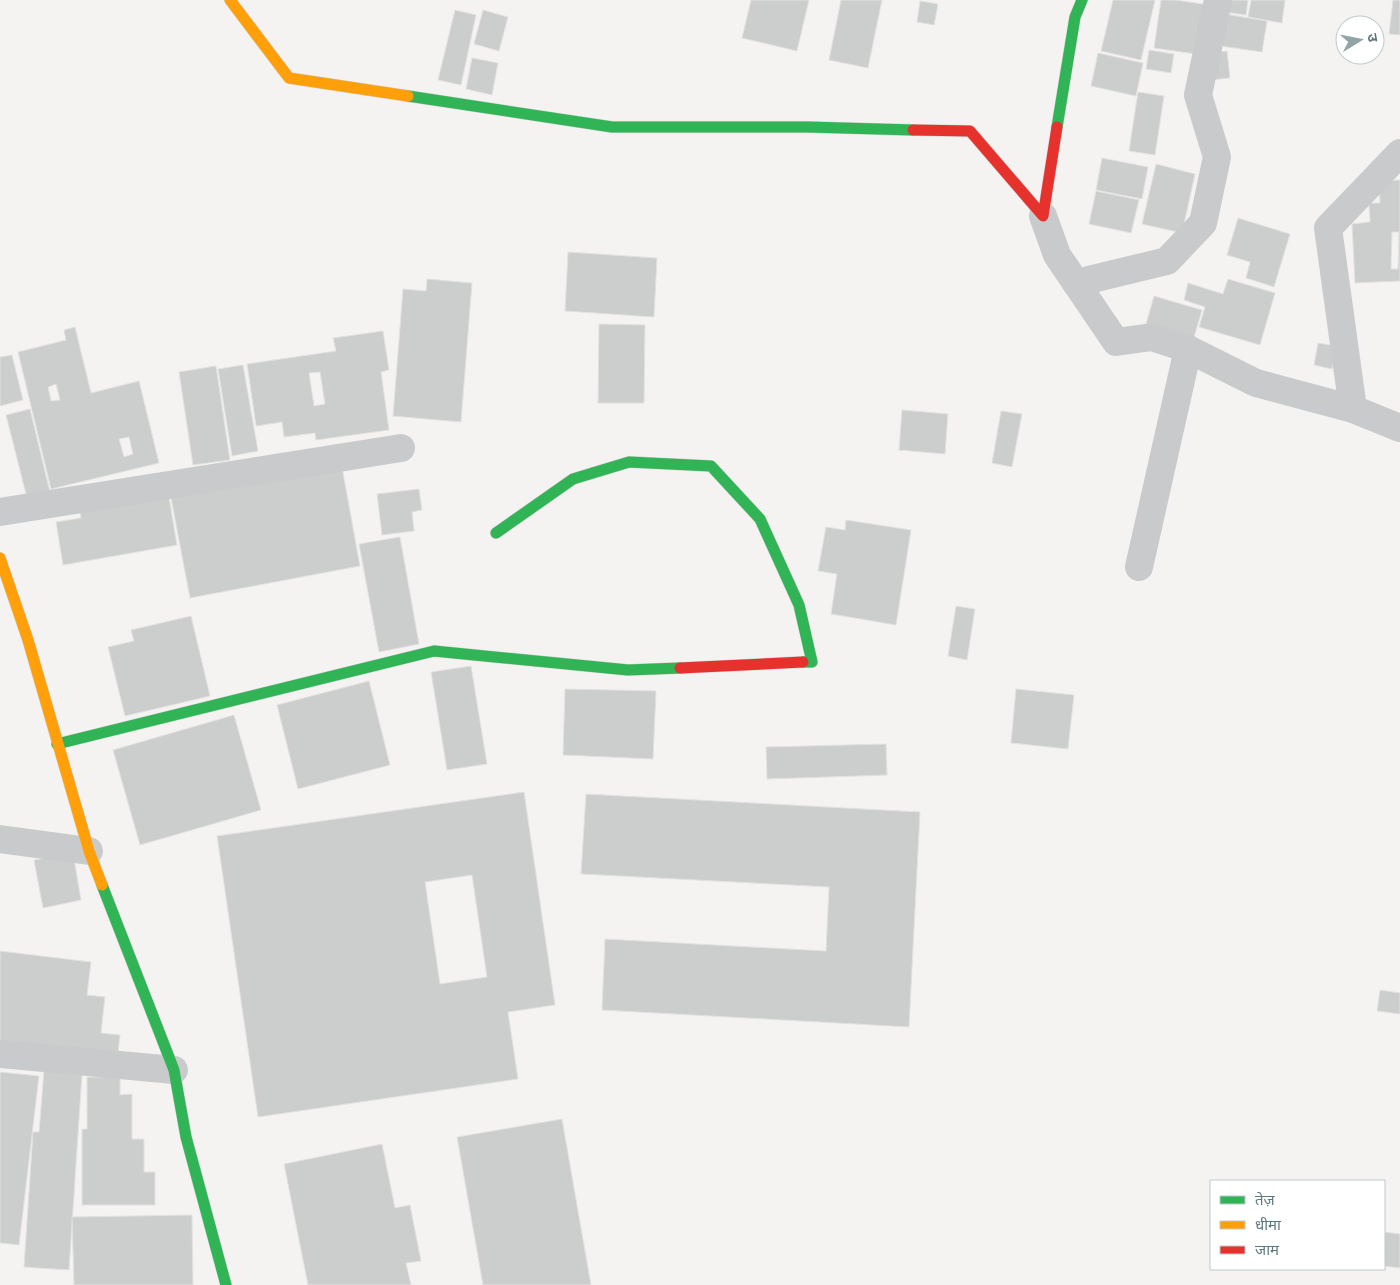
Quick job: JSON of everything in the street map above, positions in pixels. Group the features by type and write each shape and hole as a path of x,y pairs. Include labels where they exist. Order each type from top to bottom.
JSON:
{"street":[{"path":"230,0 289,78 612,127 798,127 970,131 1043,216 1056,255 1116,342 1152,337 1188,349 1256,383 1353,409 1400,428"},
{"path":"1043,216 1075,17 1082,0"},
{"path":"1076,284 1167,260 1203,223 1217,157 1198,95 1218,0"},
{"path":"1353,409 1328,228 1400,153"},
{"path":"1139,567 1188,349"},
{"path":"0,512 401,448"},
{"path":"57,744 434,651 628,670 812,662 800,605 760,520 712,466 629,462 573,479 496,533"},
{"path":"0,558 6,592 28,640 89,851 174,1070 186,1136 226,1285"},
{"path":"0,839 89,851"},
{"path":"0,1054 174,1070"}],"building":[{"path":"751,0 809,0 797,51 742,38"},
{"path":"841,0 882,0 868,68 829,60"},
{"path":"1113,0 1155,0 1141,60 1101,51"},
{"path":"1161,0 1210,5 1203,55 1154,48"},
{"path":"1219,0 1248,0 1246,15 1217,11"},
{"path":"1251,0 1285,0 1282,23 1248,17"},
{"path":"1393,0 1400,0 1400,35 1389,34"},
{"path":"920,1 938,4 934,25 917,22"},
{"path":"455,10 476,15 461,85 438,80"},
{"path":"483,10 508,17 499,51 474,44"},
{"path":"1219,13 1267,21 1262,52 1214,45"},
{"path":"1149,50 1174,54 1171,73 1146,69"},
{"path":"1227,51 1230,78 1210,80 1208,53"},
{"path":"1098,53 1143,63 1136,96 1091,86"},
{"path":"472,58 498,63 492,95 466,89"},
{"path":"1138,92 1164,96 1155,155 1129,151"},
{"path":"1102,158 1148,167 1142,199 1096,190"},
{"path":"1156,164 1195,174 1182,233 1142,224"},
{"path":"1400,180 1400,281 1355,283 1352,224 1370,222 1369,203 1380,203 1379,181","holes":["1392,232 1399,232 1398,269 1391,269"]},
{"path":"1096,191 1139,200 1131,233 1089,224"},
{"path":"1238,218 1290,234 1274,287 1246,278 1250,262 1227,255"},
{"path":"568,252 657,258 654,317 565,311"},
{"path":"427,279 472,283 461,422 393,416 403,289 426,291"},
{"path":"1228,279 1275,293 1260,345 1199,327 1205,307 1184,300 1188,283 1223,294"},
{"path":"1154,296 1202,310 1192,344 1169,330 1146,324"},
{"path":"599,324 645,325 644,403 598,403"},
{"path":"75,327 91,393 139,381 159,463 51,489 18,352 66,340 64,330","holes":["56,384 60,400 51,401 48,387","129,437 133,454 124,457 119,439"]},
{"path":"383,331 389,370 381,372 389,430 316,440 315,433 284,437 282,422 256,426 247,364 336,351 333,338","holes":["320,372 325,404 314,406 309,373"]},
{"path":"1318,343 1336,346 1332,369 1314,365"},
{"path":"12,355 23,400 0,406 0,357"},
{"path":"243,365 258,451 232,456 218,369"},
{"path":"216,366 230,460 193,465 179,372"},
{"path":"30,409 50,492 27,498 6,415"},
{"path":"902,410 948,414 945,454 899,450"},
{"path":"1001,411 1022,414 1012,467 992,463"},
{"path":"342,467 360,566 190,598 171,498"},
{"path":"419,489 422,510 412,512 414,531 382,535 377,494"},
{"path":"168,491 177,545 63,565 56,522 81,518 79,507"},
{"path":"846,520 911,530 896,625 831,614 837,574 818,571 826,527 845,530"},
{"path":"400,537 419,644 379,652 359,544"},
{"path":"956,606 975,609 967,660 948,656"},
{"path":"191,616 210,696 125,716 108,647 134,641 131,630"},
{"path":"471,666 487,764 447,770 431,672"},
{"path":"369,681 390,765 298,789 277,705"},
{"path":"565,689 656,691 653,759 563,755"},
{"path":"1016,689 1074,695 1068,749 1011,743"},
{"path":"234,715 261,810 140,845 113,750"},
{"path":"886,744 887,775 767,779 766,747"},
{"path":"524,792 555,1005 508,1012 518,1079 258,1117 217,836","holes":["472,875 487,977 440,984 425,882"]},
{"path":"586,794 920,812 909,1027 602,1010 605,939 826,951 829,887 581,874"},
{"path":"73,853 81,900 43,908 34,860"},
{"path":"0,951 91,962 87,995 105,997 101,1033 120,1035 117,1062 0,1044"},
{"path":"1380,990 1400,993 1400,1014 1377,1011"},
{"path":"44,1071 82,1074 69,1270 24,1267 33,1132 39,1132"},
{"path":"0,1072 39,1076 19,1245 0,1243"},
{"path":"87,1077 120,1077 120,1095 132,1094 132,1139 144,1139 144,1172 155,1172 155,1205 82,1205 82,1129 87,1129"},
{"path":"562,1119 591,1285 483,1285 457,1137"},
{"path":"382,1144 395,1208 410,1205 421,1261 406,1263 411,1285 308,1285 284,1164"},
{"path":"192,1215 193,1285 74,1285 72,1217"},
{"path":"1385,1232 1400,1234 1400,1268 1385,1266"}],"traffic: fast":[{"path":"1057,127 1075,17 1082,0"},
{"path":"408,96 612,127 808,127 913,130"},
{"path":"496,533 573,479 629,462 711,466 760,519 799,605 812,662 803,662"},
{"path":"57,744 434,651 628,670 680,668"},
{"path":"102,885 174,1070 186,1137 226,1285"}],"traffic: slow":[{"path":"230,0 289,78 408,96"},
{"path":"0,558 28,640 89,851 102,885"}],"traffic: jam":[{"path":"913,130 970,131 1043,216 1057,127"},
{"path":"680,668 803,662"}]}
